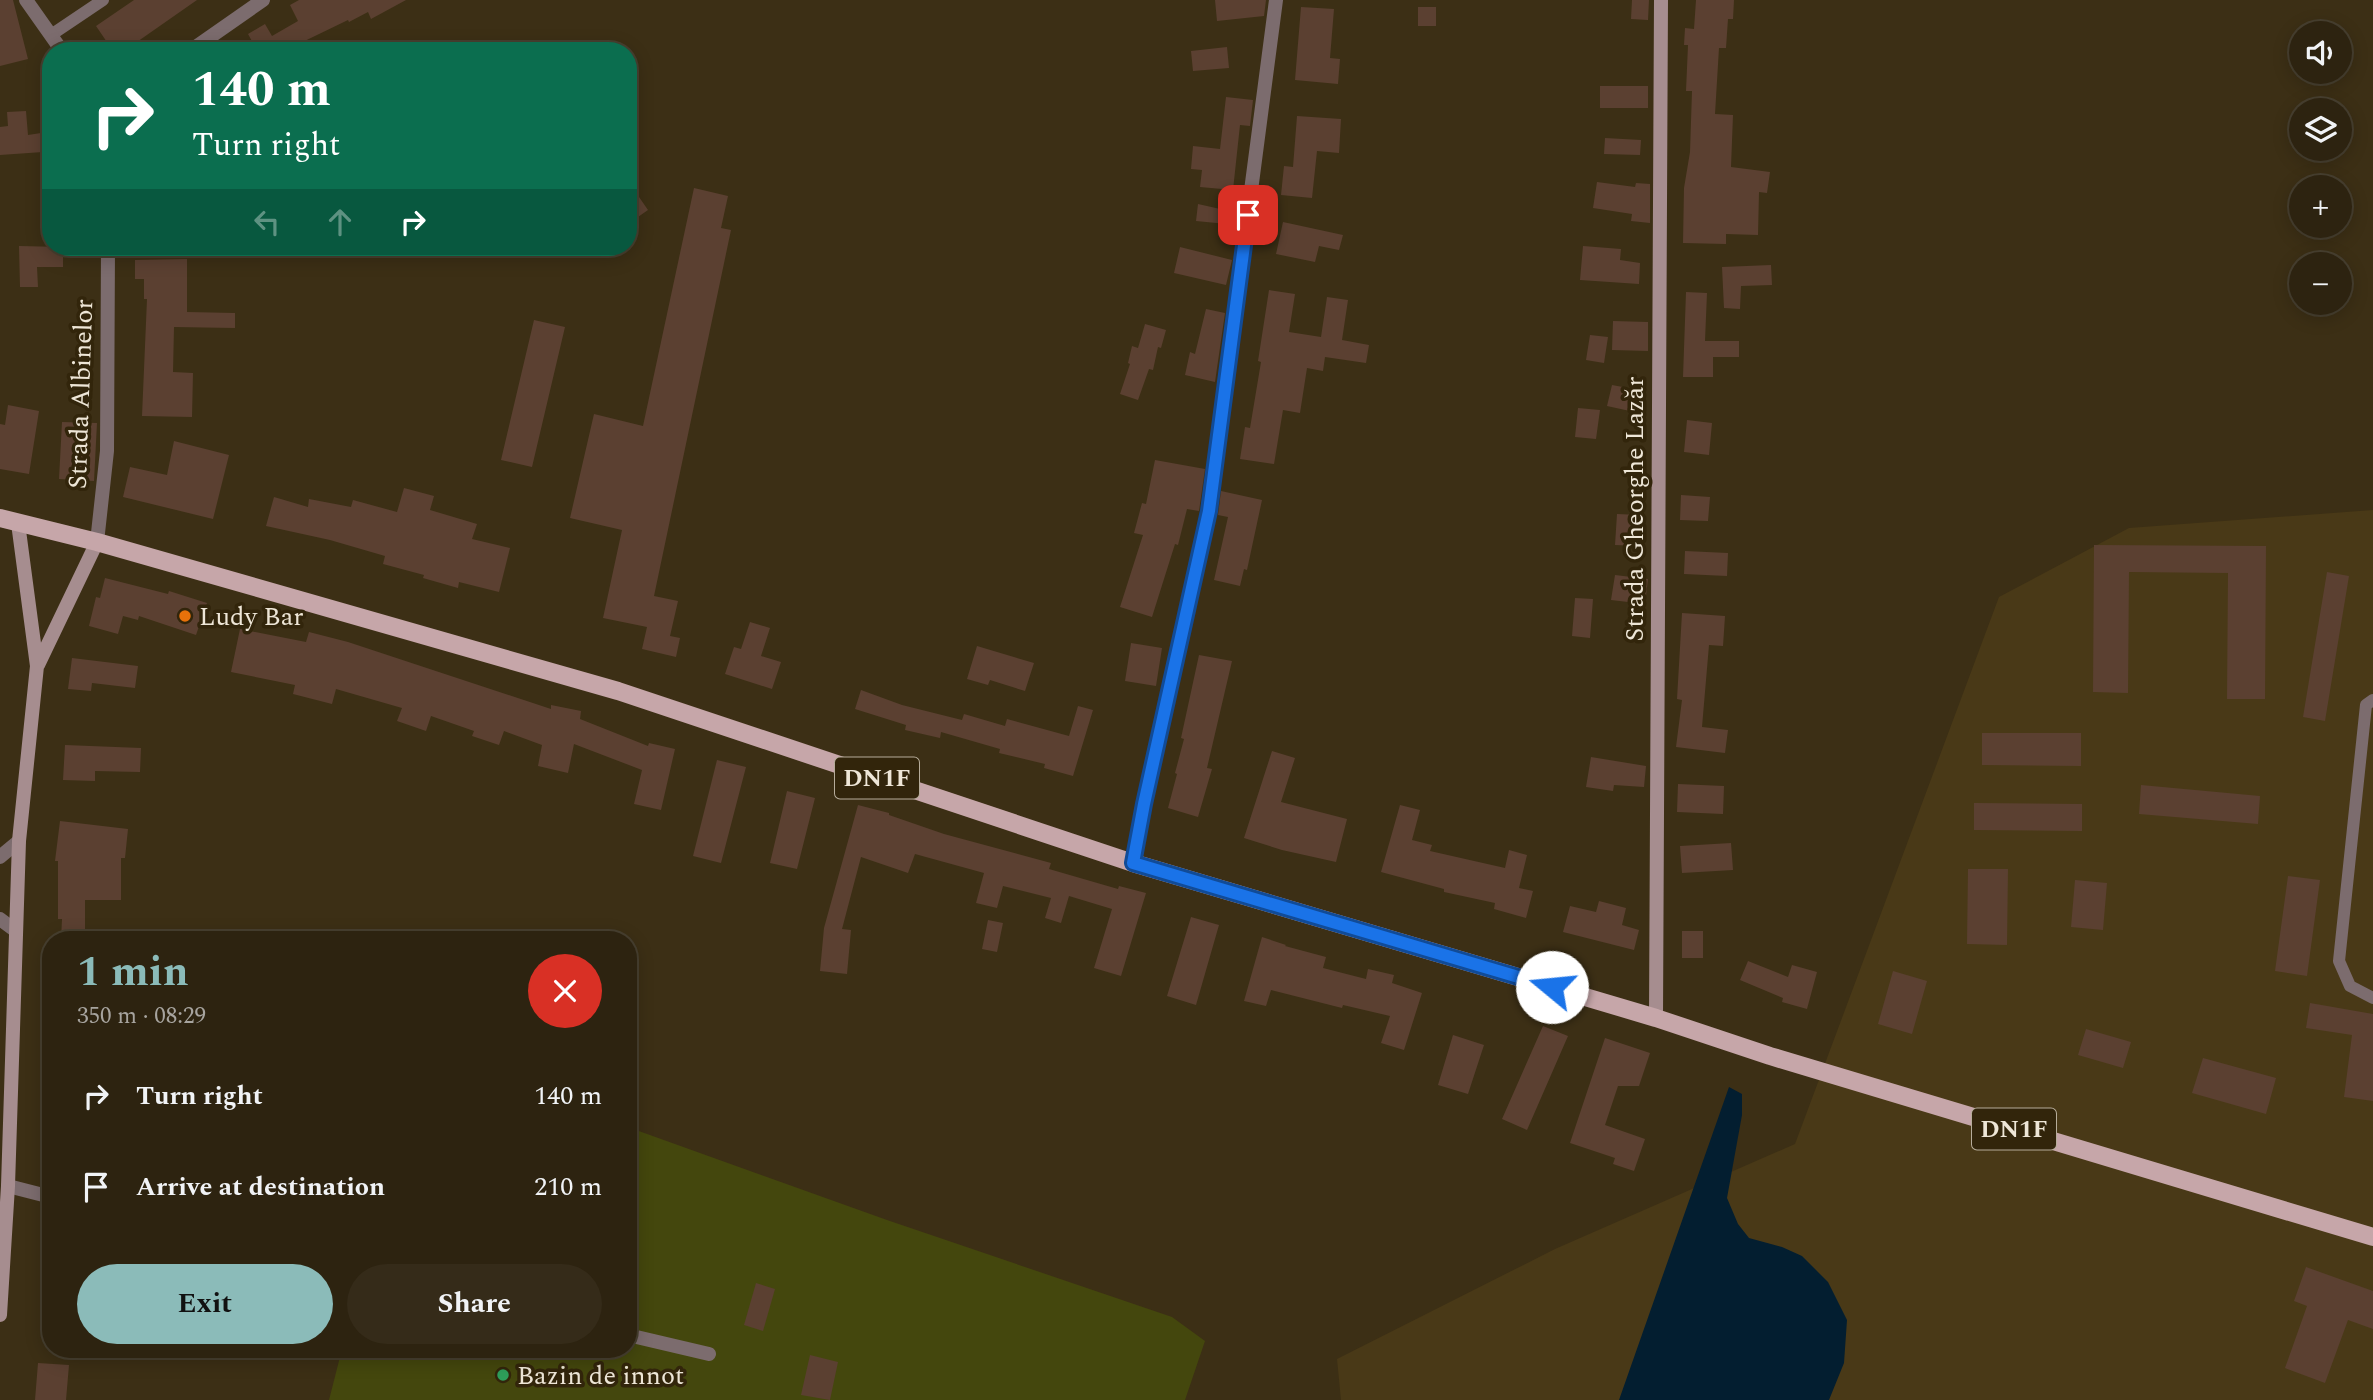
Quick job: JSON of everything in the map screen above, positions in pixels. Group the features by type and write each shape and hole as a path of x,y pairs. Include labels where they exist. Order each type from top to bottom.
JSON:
{"main road":[{"name":"Strada Gheorghe Lazăr","path":"1656,1018 1661,0"},
{"name":"DN1F","path":"0,519 97,542 618,691 1133,863 1656,1018 1783,1060 2373,1237"},
{"path":"0,1315 8,1186 19,841 37,666 18,523"},
{"path":"37,666 97,542"}],"street":[{"path":"26,0 56,42"},
{"path":"203,42 263,0"},
{"path":"1133,863 1209,511 1276,0"},
{"name":"Strada Albinelor","path":"97,542 107,450 108,256"},
{"path":"0,857 19,841"},
{"path":"0,919 16,932"},
{"path":"8,1186 42,1195"},
{"path":"637,1337 709,1354"}],"lane":[{"path":"51,35 103,0"},
{"path":"2373,699 2366,705 2339,961 2350,986 2373,998"}],"shaded area":[{"path":"2373,510 2373,1400 1341,1400 1337,1359 1555,1249 1795,1144 1999,597 2129,528"},
{"path":"637,1130 887,1220 1172,1317 1205,1341 1185,1400 329,1400 340,1358 637,1358"}],"water":[{"path":"1729,1087 1742,1094 1742,1115 1727,1198 1738,1224 1749,1238 1802,1256 1828,1282 1847,1320 1844,1363 1829,1400 1619,1400"}],"building":[{"path":"0,0 13,0 28,59 0,66"},
{"path":"134,0 197,0 137,42 107,42 96,26"},
{"path":"299,0 406,0 371,19 368,12 303,42 252,42 248,34 265,24 272,36 298,21 290,5"},
{"path":"1215,0 1266,0 1264,16 1217,21"},
{"path":"1632,0 1649,0 1648,20 1631,19"},
{"path":"1696,0 1734,0 1733,19 1728,19 1726,48 1719,48 1715,114 1733,115 1731,167 1770,172 1767,193 1759,192 1758,235 1726,234 1726,244 1683,243 1684,188 1690,152 1692,91 1686,91 1688,45 1684,45 1685,28 1694,29"},
{"path":"1301,7 1334,9 1330,58 1340,59 1338,84 1295,80"},
{"path":"1418,7 1436,7 1436,26 1418,26"},
{"path":"1227,47 1229,68 1193,71 1191,51"},
{"path":"1600,86 1648,86 1648,108 1600,108"},
{"path":"1226,97 1253,100 1250,126 1240,125 1233,190 1200,187 1202,170 1191,169 1193,146 1220,149"},
{"path":"26,111 28,135 41,133 42,152 0,155 0,127 8,126 7,112"},
{"path":"1297,116 1341,119 1339,153 1317,151 1312,198 1281,195 1284,166 1293,167"},
{"path":"1605,138 1641,140 1640,155 1604,154"},
{"path":"1597,182 1635,187 1636,183 1650,184 1650,223 1631,221 1632,214 1593,208"},
{"path":"694,188 728,196 721,228 731,230 654,596 678,601 670,636 680,638 676,657 642,649 647,627 603,618 622,530 570,518 594,414 643,426"},
{"path":"637,194 648,210 637,218"},
{"path":"1198,204 1238,213 1237,225 1196,221"},
{"path":"1283,222 1343,235 1339,250 1319,246 1315,262 1276,254"},
{"path":"19,246 42,247 42,256 63,256 63,267 37,267 38,287 20,287"},
{"path":"1583,246 1621,249 1620,260 1640,263 1639,284 1580,280"},
{"path":"1180,247 1232,260 1226,285 1174,273"},
{"path":"187,259 187,312 235,313 235,328 174,327 173,372 193,373 192,417 142,416 147,299 144,299 144,279 135,279 135,260"},
{"path":"1771,265 1772,285 1741,286 1740,309 1724,308 1722,267"},
{"path":"1269,290 1295,294 1289,332 1321,337 1327,297 1348,300 1342,340 1369,345 1366,363 1325,357 1323,371 1307,368 1300,413 1283,410 1274,464 1240,459 1245,427 1250,428"},
{"path":"1686,292 1707,293 1705,341 1739,341 1739,357 1713,357 1713,377 1683,377"},
{"path":"1206,309 1225,313 1215,382 1185,375 1190,352 1195,354"},
{"path":"534,320 565,327 532,467 501,460"},
{"path":"1613,321 1648,322 1648,351 1612,350"},
{"path":"1145,324 1166,330 1161,348 1158,347 1153,370 1149,369 1138,400 1120,394 1130,364 1132,346 1138,348"},
{"path":"1590,335 1608,337 1604,363 1586,360"},
{"path":"1612,385 1644,391 1639,413 1607,406"},
{"path":"8,405 39,411 29,474 0,469 0,424 5,425"},
{"path":"1578,408 1600,410 1596,439 1575,437"},
{"path":"1687,420 1712,423 1709,455 1684,452"},
{"path":"62,422 97,423 94,481 59,479"},
{"path":"174,441 229,455 213,519 123,497 130,467 167,475"},
{"path":"1155,460 1205,469 1199,511 1187,509 1178,545 1175,544 1152,617 1120,607 1143,535 1134,533 1142,503 1146,504"},
{"path":"404,488 434,496 430,510 477,524 472,539 510,548 499,592 459,582 458,588 383,564 385,556 266,526 274,497 308,507 309,499 351,507 353,500 397,512"},
{"path":"1221,491 1262,500 1247,570 1244,569 1240,586 1214,580 1228,517 1218,515"},
{"path":"1681,495 1710,497 1708,521 1680,520"},
{"path":"1617,514 1640,515 1639,546 1615,545"},
{"path":"2094,545 2266,546 2265,699 2227,699 2228,573 2129,572 2128,693 2093,692"},
{"path":"1685,551 1728,553 1727,576 1684,574"},
{"path":"2327,572 2349,576 2325,721 2303,717"},
{"path":"1615,575 1648,579 1645,604 1611,600"},
{"path":"105,578 168,594 169,591 207,603 196,635 139,616 138,620 123,616 118,634 89,626 96,597 100,598"},
{"path":"1575,598 1593,599 1590,638 1572,636"},
{"path":"1682,613 1725,616 1723,646 1709,645 1702,727 1728,730 1725,753 1676,747 1682,700 1677,699"},
{"path":"750,622 770,628 761,656 781,662 772,689 725,674 734,647 741,649"},
{"path":"240,629 306,642 309,632 348,642 551,709 551,705 581,711 580,719 648,746 649,743 675,749 661,810 634,804 642,770 574,744 568,773 538,766 542,745 504,731 499,745 472,736 474,731 431,716 426,731 397,721 402,708 336,689 332,704 293,694 295,685 231,672"},
{"path":"1131,643 1162,648 1156,686 1125,681"},
{"path":"977,646 1034,663 1025,691 990,680 988,685 967,679"},
{"path":"1199,655 1232,661 1207,768 1212,769 1198,817 1168,808"},
{"path":"72,658 138,666 135,688 92,683 91,691 68,689"},
{"path":"861,690 902,705 962,720 964,714 1005,726 1007,719 1069,736 1078,706 1093,710 1073,776 1044,768 1045,764 999,753 1000,749 941,732 940,738 905,730 906,725 855,709"},
{"path":"1982,733 2081,733 2081,766 1982,765"},
{"path":"65,745 141,748 140,772 95,771 95,781 63,780"},
{"path":"1272,751 1295,758 1281,802 1347,819 1336,862 1244,838"},
{"path":"1591,757 1646,766 1644,787 1614,785 1613,791 1586,787"},
{"path":"717,760 746,767 721,863 693,856"},
{"path":"1678,784 1724,786 1723,814 1677,812"},
{"path":"2141,785 2260,796 2258,824 2139,814"},
{"path":"787,791 815,798 797,869 770,863"},
{"path":"1974,803 2082,804 2082,831 1974,830"},
{"path":"858,805 889,813 944,834 1051,863 1049,869 1118,889 1119,886 1146,893 1121,976 1094,968 1112,909 1069,896 1061,923 1045,918 1051,898 1003,886 997,908 976,903 984,873 915,854 908,873 861,857 842,929 851,930 847,974 820,971 824,928"},
{"path":"1400,805 1420,810 1412,840 1432,845 1430,851 1505,868 1509,850 1527,855 1519,888 1533,891 1526,918 1494,909 1495,903 1444,892 1444,889 1381,872"},
{"path":"60,821 128,829 125,858 121,858 121,900 85,900 85,931 61,931 62,919 58,919 58,861 55,861"},
{"path":"1731,843 1733,870 1682,873 1680,846"},
{"path":"1968,869 2008,869 2007,945 1967,944"},
{"path":"2288,876 2320,880 2307,976 2275,971"},
{"path":"2075,880 2107,883 2103,930 2071,927"},
{"path":"1599,901 1626,908 1622,925 1639,930 1634,950 1563,932 1570,906 1596,912"},
{"path":"1191,917 1219,925 1196,1005 1167,996"},
{"path":"988,920 1003,923 997,952 982,949"},
{"path":"1682,931 1703,931 1703,958 1682,958"},
{"path":"1262,937 1326,957 1323,968 1366,979 1368,969 1394,975 1392,983 1422,993 1404,1050 1381,1043 1390,1016 1343,1005 1342,1008 1271,990 1266,1006 1244,1001"},
{"path":"1748,961 1788,977 1792,965 1817,972 1807,1009 1782,1002 1783,998 1740,980"},
{"path":"1893,971 1927,981 1912,1034 1878,1024"},
{"path":"2310,1003 2373,1014 2373,1101 2344,1097 2352,1035 2306,1028"},
{"path":"1543,1026 1568,1036 1527,1130 1502,1119"},
{"path":"2086,1029 2131,1042 2123,1068 2078,1055"},
{"path":"1453,1035 1484,1045 1468,1094 1438,1085"},
{"path":"1605,1038 1650,1053 1639,1086 1618,1086 1605,1125 1645,1139 1634,1171 1613,1164 1615,1158 1570,1143"},
{"path":"2203,1058 2276,1078 2266,1114 2192,1093"},
{"path":"2306,1267 2373,1291 2373,1329 2348,1320 2325,1383 2285,1368 2307,1306 2294,1301"},
{"path":"756,1283 775,1289 763,1331 744,1325"},
{"path":"810,1355 838,1362 830,1400 801,1395"},
{"path":"38,1363 69,1365 66,1400 35,1400"}],"place":[{"name":"Ludy Bar","path":"185,616"},
{"name":"Bazin de innot","path":"503,1375"}],"route":[{"path":"1248,215 1209,511 1133,863 1552,987"}]}
